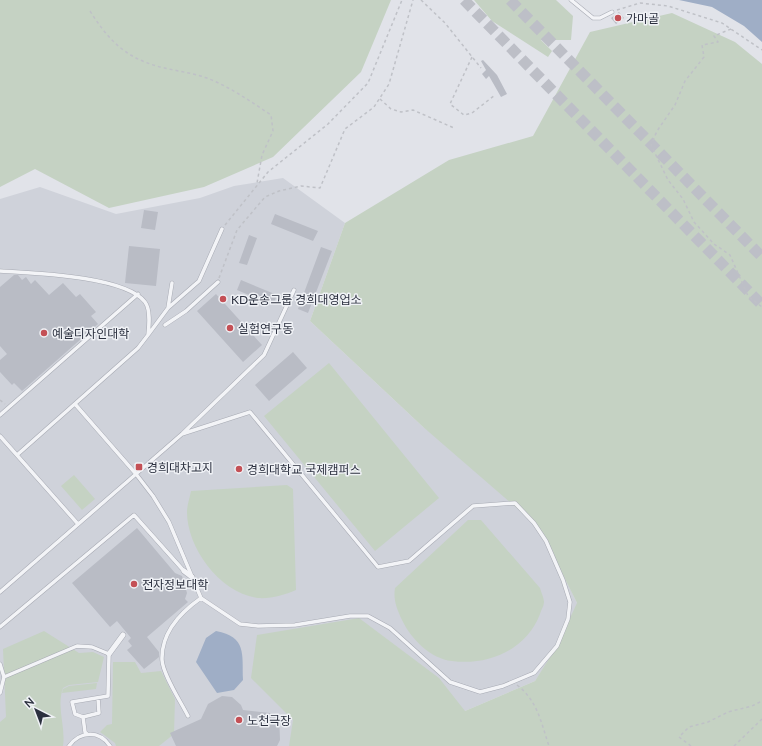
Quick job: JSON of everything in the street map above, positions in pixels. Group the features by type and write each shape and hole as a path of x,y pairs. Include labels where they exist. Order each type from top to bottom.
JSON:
{"street":[{"path":"184,571 192,577"},
{"path":"109,654 123,635"}],"lane":[{"path":"571,0 593,18 600,18 612,12"},
{"path":"17,455 138,348 168,308 199,282 222,229"},
{"path":"0,271 47,274 115,285 138,294 146,303 149,317 148,335"},
{"path":"168,308 172,282"},
{"path":"165,325 186,311 218,282"},
{"path":"0,592 182,434 264,355 294,290"},
{"path":"0,415 138,294"},
{"path":"75,404 136,474 153,496 169,522 201,598 240,624 258,626 295,625 350,616 368,616 390,628 450,682 480,692 513,682 534,673 557,646 568,619 570,602 563,580 546,541 534,523 515,503 473,506 409,561 378,567 250,412 182,434"},
{"path":"0,436 78,524"},
{"path":"0,627 134,515 184,571"},
{"path":"188,716 162,661 164,644 172,625 188,607 201,598"},
{"path":"4,677 76,646 92,647 109,654 108,696 72,702 75,714 83,717 99,713 98,698"},
{"path":"0,664 4,677 0,693"},
{"path":"83,717 85,732 87,734"},
{"path":"69,746 79,737 87,734 101,737 110,746"}],"path":[{"path":"222,229 268,172 328,124 368,82 402,0"},
{"path":"218,282 237,230 265,197 279,190 301,186 320,188 345,129 374,107 389,84 413,0"},
{"path":"421,0 445,23 481,68"},
{"path":"612,12 640,3 668,6 709,18 731,29 762,50"},
{"path":"90,11 105,35 124,50 145,62 207,78 235,91 270,115 273,131 262,155 257,185"},
{"path":"731,29 714,36 718,42 702,44 704,57 685,82 675,106 657,131 651,145 668,180 682,199 694,222 714,244 730,255 748,296 762,307"},
{"path":"472,57 450,104 464,115 472,113 494,95"},
{"path":"380,99 390,109 401,112 413,110 454,128"},
{"path":"513,682 528,693 534,703 549,746"},
{"path":"691,746 679,736 689,727 708,722 728,712 752,706 762,701"},
{"path":"734,746 762,719"}],"shaded area":[{"name":"경희대학교 국제캠퍼스","path":"283,178 345,223 310,321 422,426 533,511 577,603 579,617 535,681 458,714 291,746 0,746 0,199 40,187 116,214 200,198 234,186"}],"green space":[{"path":"0,0 391,0 361,72 273,157 204,187 109,208 35,169 0,187"},
{"path":"474,0 556,0 573,16 571,40 541,40 552,51 548,57 492,21"},
{"path":"672,13 735,42 762,64 762,746 289,746 293,720 251,678 257,635 359,618 439,678 465,711 535,681 557,646 577,603 546,541 534,523 422,426 310,321 345,223 449,160 533,136 590,32"},
{"path":"329,363 439,498 375,551 264,416"},
{"path":"74,475 95,499 82,510 61,486"},
{"path":"287,485 293,489 296,590 273,597 258,598 231,588 208,567 199,554 193,540 188,526 187,512 191,491"},
{"path":"468,520 481,520 540,588 544,599 544,604 534,626 526,637 516,646 493,658 466,662 444,659 429,652 416,641 406,627 397,608 395,588"},
{"path":"44,631 79,653 93,652 104,657 98,682 69,685 63,688 60,702 64,739 63,746 0,746 0,722 6,717 3,649"},
{"path":"113,662 135,662 141,673 161,671 175,699 174,734 159,746 116,746 115,743 100,732 107,725 112,724"},
{"path":"97,683 96,689 62,693 63,689 69,686"}],"water":[{"path":"679,0 762,0 762,42 744,26 712,7"},
{"path":"216,631 226,634 238,642 241,648 243,662 243,680 234,690 217,693 196,662 206,638"}],"building":[{"name":"가마골","path":"619,12 624,18 616,24 611,18"},
{"path":"483,60 497,75 507,94 501,97 489,76 486,79 482,74 486,70 481,61"},
{"path":"144,210 158,212 155,230 141,228"},
{"path":"275,214 318,231 313,241 271,224"},
{"path":"249,235 257,238 247,265 239,263"},
{"path":"129,246 160,249 156,286 125,283"},
{"path":"321,247 332,251 308,313 298,309"},
{"name":"예술디자인대학","path":"14,275 18,275 22,280 26,277 31,284 35,280 49,295 63,283 76,297 80,294 96,312 91,316 98,324 22,391 14,383 12,385 0,372 0,360 7,354 0,346 0,287"},
{"path":"241,280 277,295 273,305 237,290"},
{"name":"실험연구동","path":"216,294 262,345 243,362 197,311"},
{"name":"실험연구동","path":"293,352 307,368 269,401 255,385"},
{"name":"전자정보대학","path":"137,528 175,573 182,576 187,593 185,599 188,602 147,637 159,652 159,657 144,669 127,650 132,646 128,641 131,638 117,621 110,627 72,583"},
{"name":"노천극장","path":"222,696 232,697 241,705 243,710 279,714 280,740 277,746 176,746 170,733 201,719 208,704"}],"tunnel":[{"path":"464,0 762,305"},
{"path":"510,0 762,257"}],"place":[{"name":"가마골","path":"618,18"},
{"name":"KD운송그룹 경희대영업소","path":"223,299"},
{"name":"실험연구동","path":"230,328"},
{"name":"예술디자인대학","path":"44,333"},
{"name":"경희대차고지","path":"139,467"},
{"name":"경희대학교 국제캠퍼스","path":"239,469"},
{"name":"전자정보대학","path":"134,584"},
{"name":"노천극장","path":"239,720"}]}
